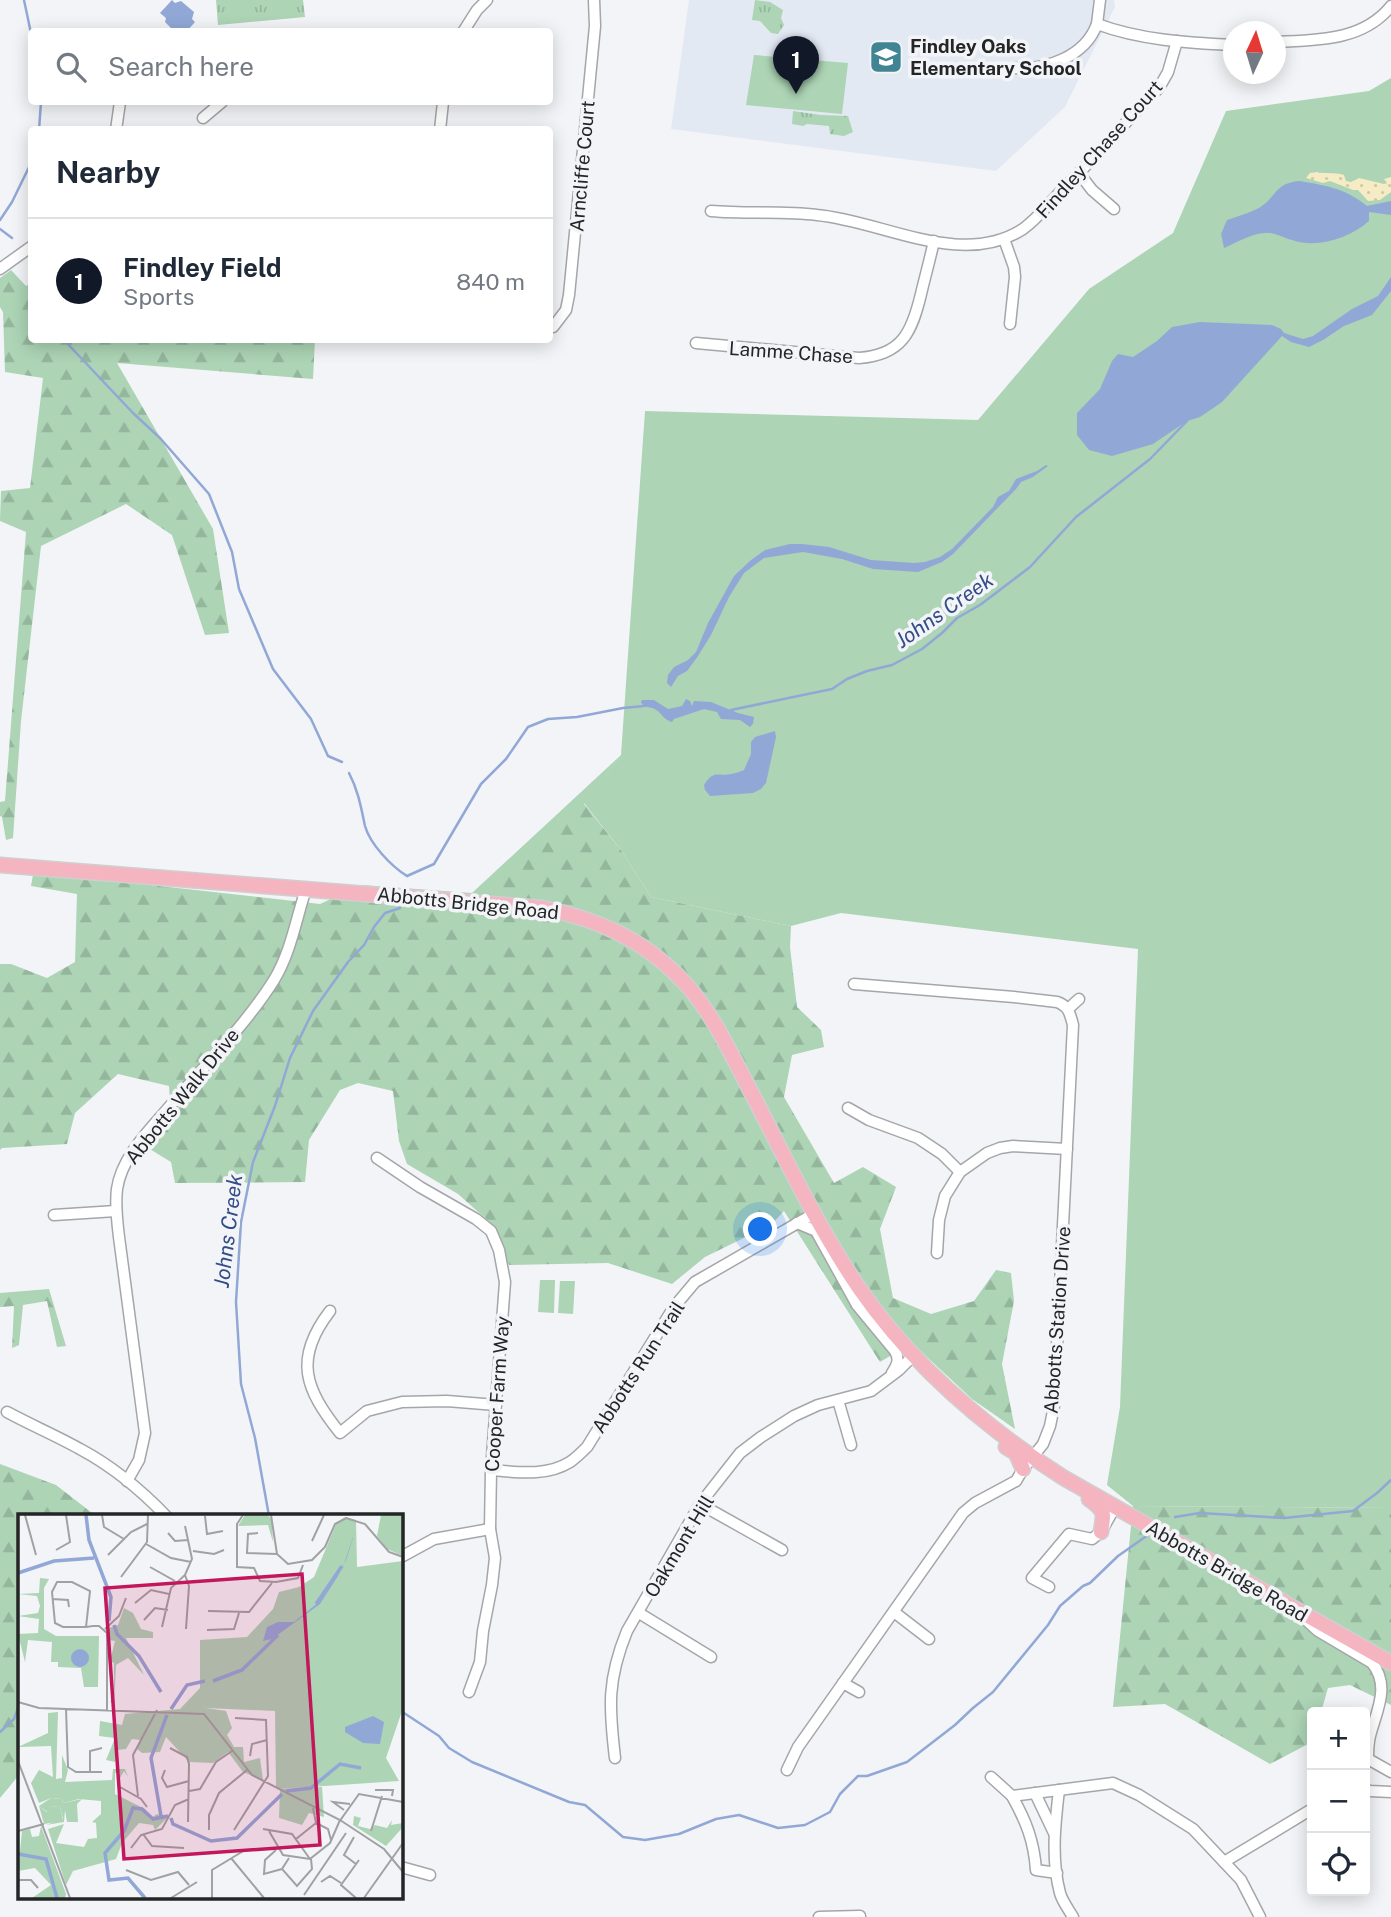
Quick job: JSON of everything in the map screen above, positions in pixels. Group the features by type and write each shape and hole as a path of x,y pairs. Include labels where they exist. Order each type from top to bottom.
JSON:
{"main road":[{"name":"Abbotts Bridge Road","path":"0,865 543,908 577,915 633,940 682,979 702,1004 727,1045 815,1213 859,1287 913,1356 944,1388 1033,1458 1064,1478 1391,1663"},
{"name":"Abbotts Bridge Road","path":"976,1415 979,1427 1016,1453 1023,1469"},
{"name":"Abbotts Bridge Road","path":"1064,1478 1062,1481 1066,1486 1102,1509 1104,1515 1101,1532"}],"street":[{"path":"466,28 487,0"},
{"name":"Arncliffe Court","path":"553,327 566,310 571,275 595,26 594,0"},
{"path":"1015,68 1040,67 1068,57 1085,42 1097,24 1100,0"},
{"path":"1286,42 1356,33 1376,20 1391,5"},
{"path":"1097,24 1130,34 1223,44"},
{"name":"Findley Chase Court","path":"711,211 816,214 957,245 978,245 1004,239 1043,213 1159,88 1168,72 1177,41"},
{"path":"117,126 120,105"},
{"path":"203,118 218,105"},
{"path":"440,126 443,105"},
{"path":"1079,173 1092,190 1114,209"},
{"path":"1004,239 1015,277 1010,324"},
{"name":"Lamme Chase","path":"696,343 859,358 886,353 902,340 915,320 934,241"},
{"path":"0,269 28,249"},
{"name":"Abbotts Walk Drive","path":"127,1481 139,1460 145,1433 116,1211 117,1188 125,1164 146,1134 243,1021 274,979 288,953 306,889"},
{"path":"854,984 1024,998 1057,1002 1068,1009 1079,999"},
{"name":"Abbotts Station Drive","path":"787,1770 798,1747 963,1513 975,1503 1016,1480 1043,1444 1050,1426 1054,1406 1068,1149 1073,1025 1068,1009"},
{"path":"848,1108 869,1120 918,1138 942,1154 960,1172"},
{"path":"937,1253 939,1220 945,1196 960,1172 987,1153 1000,1148 1013,1146 1068,1149"},
{"name":"Cooper Farm Way","path":"377,1158 491,1231 499,1250 505,1282 491,1471 490,1529 495,1558 480,1662 468,1692"},
{"path":"54,1215 116,1211"},
{"name":"Abbotts Run Trail","path":"491,1471 540,1473 571,1462 587,1447 674,1307 695,1282 815,1213"},
{"path":"797,1223 816,1231 857,1305 898,1357 888,1379"},
{"path":"330,1311 312,1340 306,1367 318,1401 340,1433 367,1411 402,1402 447,1401 496,1405"},
{"name":"Oakmont Hill","path":"615,1758 611,1726 611,1685 620,1650 627,1632 701,1504 740,1453 761,1437 794,1416 818,1405 871,1391 913,1356"},
{"path":"838,1400 851,1445"},
{"path":"7,1412 80,1449 112,1469 164,1514"},
{"path":"701,1504 782,1550"},
{"path":"1049,1587 1032,1578 1069,1534 1092,1539 1121,1511"},
{"path":"402,1556 435,1539 490,1529"},
{"path":"1294,1609 1318,1631 1378,1668 1387,1702 1370,1735"},
{"path":"894,1612 929,1639"},
{"path":"639,1613 711,1657"},
{"path":"843,1683 859,1692"},
{"path":"1370,1762 1391,1772"},
{"path":"991,1777 1012,1796 1026,1820 1035,1850 1036,1870 1057,1873"},
{"path":"1012,1796 1113,1783 1139,1795 1193,1829 1241,1880 1260,1917"},
{"path":"1059,1790 1054,1833 1057,1873 1060,1896 1073,1917"},
{"path":"1370,1791 1391,1792"},
{"path":"1034,1793 1054,1833"},
{"path":"1224,1862 1307,1812"},
{"path":"402,1867 430,1875"},
{"path":"819,1917 860,1916"}],"shaded area":[{"name":"Findley Oaks Elementary School","path":"689,0 1114,0 1115,7 1065,107 996,171 671,129"}],"green space":[{"path":"216,0 303,0 305,17 218,25"},
{"path":"755,0 770,2 783,10 781,18 784,25 778,34 771,33 760,21 752,20"},
{"path":"754,55 848,63 842,114 746,105"},
{"path":"1391,78 1391,1508 1133,1506 1107,1485 1120,1407 1138,949 841,913 791,926 651,897 621,850 584,803 621,755 645,411 978,420 1089,289 1173,233 1226,111 1369,91"},
{"path":"793,111 848,116 853,132 844,136 830,134 829,126 792,124"},
{"path":"11,270 26,286 28,285 28,343 315,343 313,379 117,363 213,529 229,633 205,635 172,535 126,504 41,546 21,721 13,838 6,840 0,816 0,802 5,801 26,532 0,521 1,491 30,488 43,378 5,372 0,278"},
{"path":"621,755 584,804 621,850 651,897 791,926 790,947 797,1007 821,1030 824,1047 792,1055 784,1097 834,1183 863,1167 896,1187 880,1229 893,1298 931,1314 974,1301 996,1270 1011,1273 1014,1301 1002,1364 1015,1429 972,1399 912,1343 880,1362 784,1211 772,1224 705,1257 672,1284 608,1263 509,1265 493,1225 458,1194 407,1164 399,1141 393,1091 358,1083 340,1090 309,1140 305,1182 175,1183 171,1162 148,1148 171,1119 169,1086 118,1074 75,1113 67,1144 0,1150 0,964 11,964 47,978 75,962 77,894 31,886 33,875 79,877 320,904 362,885 472,893"},
{"path":"540,1280 555,1280 554,1313 538,1312"},
{"path":"560,1281 575,1281 573,1314 558,1313"},
{"path":"49,1289 66,1346 57,1347 47,1301 23,1305 19,1345 12,1348 14,1306 0,1307 0,1293"},
{"path":"0,1464 56,1485 93,1514 18,1514 18,1776 0,1798"},
{"path":"1133,1506 1391,1508 1391,1705 1350,1685 1328,1688 1322,1707 1307,1707 1307,1745 1270,1764 1165,1704 1113,1707"}],"sand":[{"path":"1310,173 1344,175 1346,181 1351,182 1359,178 1384,184 1387,183 1384,179 1391,177 1391,192 1380,200 1368,201 1358,190 1330,181 1323,183 1306,178"}],"water":[{"path":"172,0 175,3 181,1 194,12 192,19 195,22 190,28 171,28 160,13"},
{"path":"1300,181 1343,191 1367,206 1391,201 1391,215 1369,212 1369,221 1361,227 1343,237 1323,242 1302,242 1276,234 1260,233 1224,248 1221,234 1227,220 1259,208 1285,184"},
{"path":"1391,277 1391,291 1372,315 1344,326 1309,347 1291,342 1282,336 1222,402 1153,444 1112,456 1089,450 1077,435 1077,413 1100,389 1112,361 1118,354 1133,357 1172,327 1200,322 1272,325 1284,333 1303,339 1313,336 1352,309 1378,296"},
{"path":"1048,466 1033,477 1021,482 953,554 918,572 873,569 842,559 803,552 764,558 744,573 711,635 687,671 678,676 671,687 667,683 668,675 674,667 688,660 696,652 708,623 734,576 765,550 802,544 829,547 871,560 925,562 952,549 993,507 998,497 1009,491 1016,479"},
{"path":"686,699 692,706 694,701 711,702 754,717 753,724 750,727 740,720 721,719 717,712 704,709 672,722 654,709 644,707 641,702 654,700 668,709 682,706"},
{"path":"775,731 766,783 761,789 753,793 710,796 704,785 711,777 744,770 751,754 751,742 755,737"}],"waterway":[{"path":"24,0 30,28"},
{"path":"39,126 41,105"},
{"path":"0,220 28,169"},
{"path":"0,229 12,238"},
{"path":"67,343 160,438 209,494 232,552 239,589 273,669 311,719 328,756 342,762"},
{"name":"Johns Creek","path":"731,710 832,689 847,679 892,665 922,649 957,618 980,605 1030,567 1076,517 1150,459 1187,421"},
{"name":"Johns Creek","path":"407,876 434,864 481,784 506,759 528,727 548,719 644,706"},
{"path":"349,773 371,840 388,861 407,876"},
{"name":"Johns Creek","path":"269,1514 255,1438 241,1384 236,1302 241,1222 253,1162 290,1058 313,1011 385,913 400,908"},
{"path":"1175,1517 1200,1513 1284,1518 1353,1511 1391,1480"},
{"path":"402,1712 472,1762 569,1802 585,1805 623,1837 645,1840 679,1834 716,1819 739,1815 778,1828 805,1825 830,1812 840,1794 858,1776 867,1776 907,1762 955,1725 993,1692 1048,1625 1060,1606 1090,1583 1118,1556 1148,1535"},
{"name":"Johns Creek","path":"0,1732 14,1719 18,1708"}],"place":[{"name":"Findley Oaks Elementary School","path":"886,57"},
{"name":"Findley Field","path":"796,94"}]}
